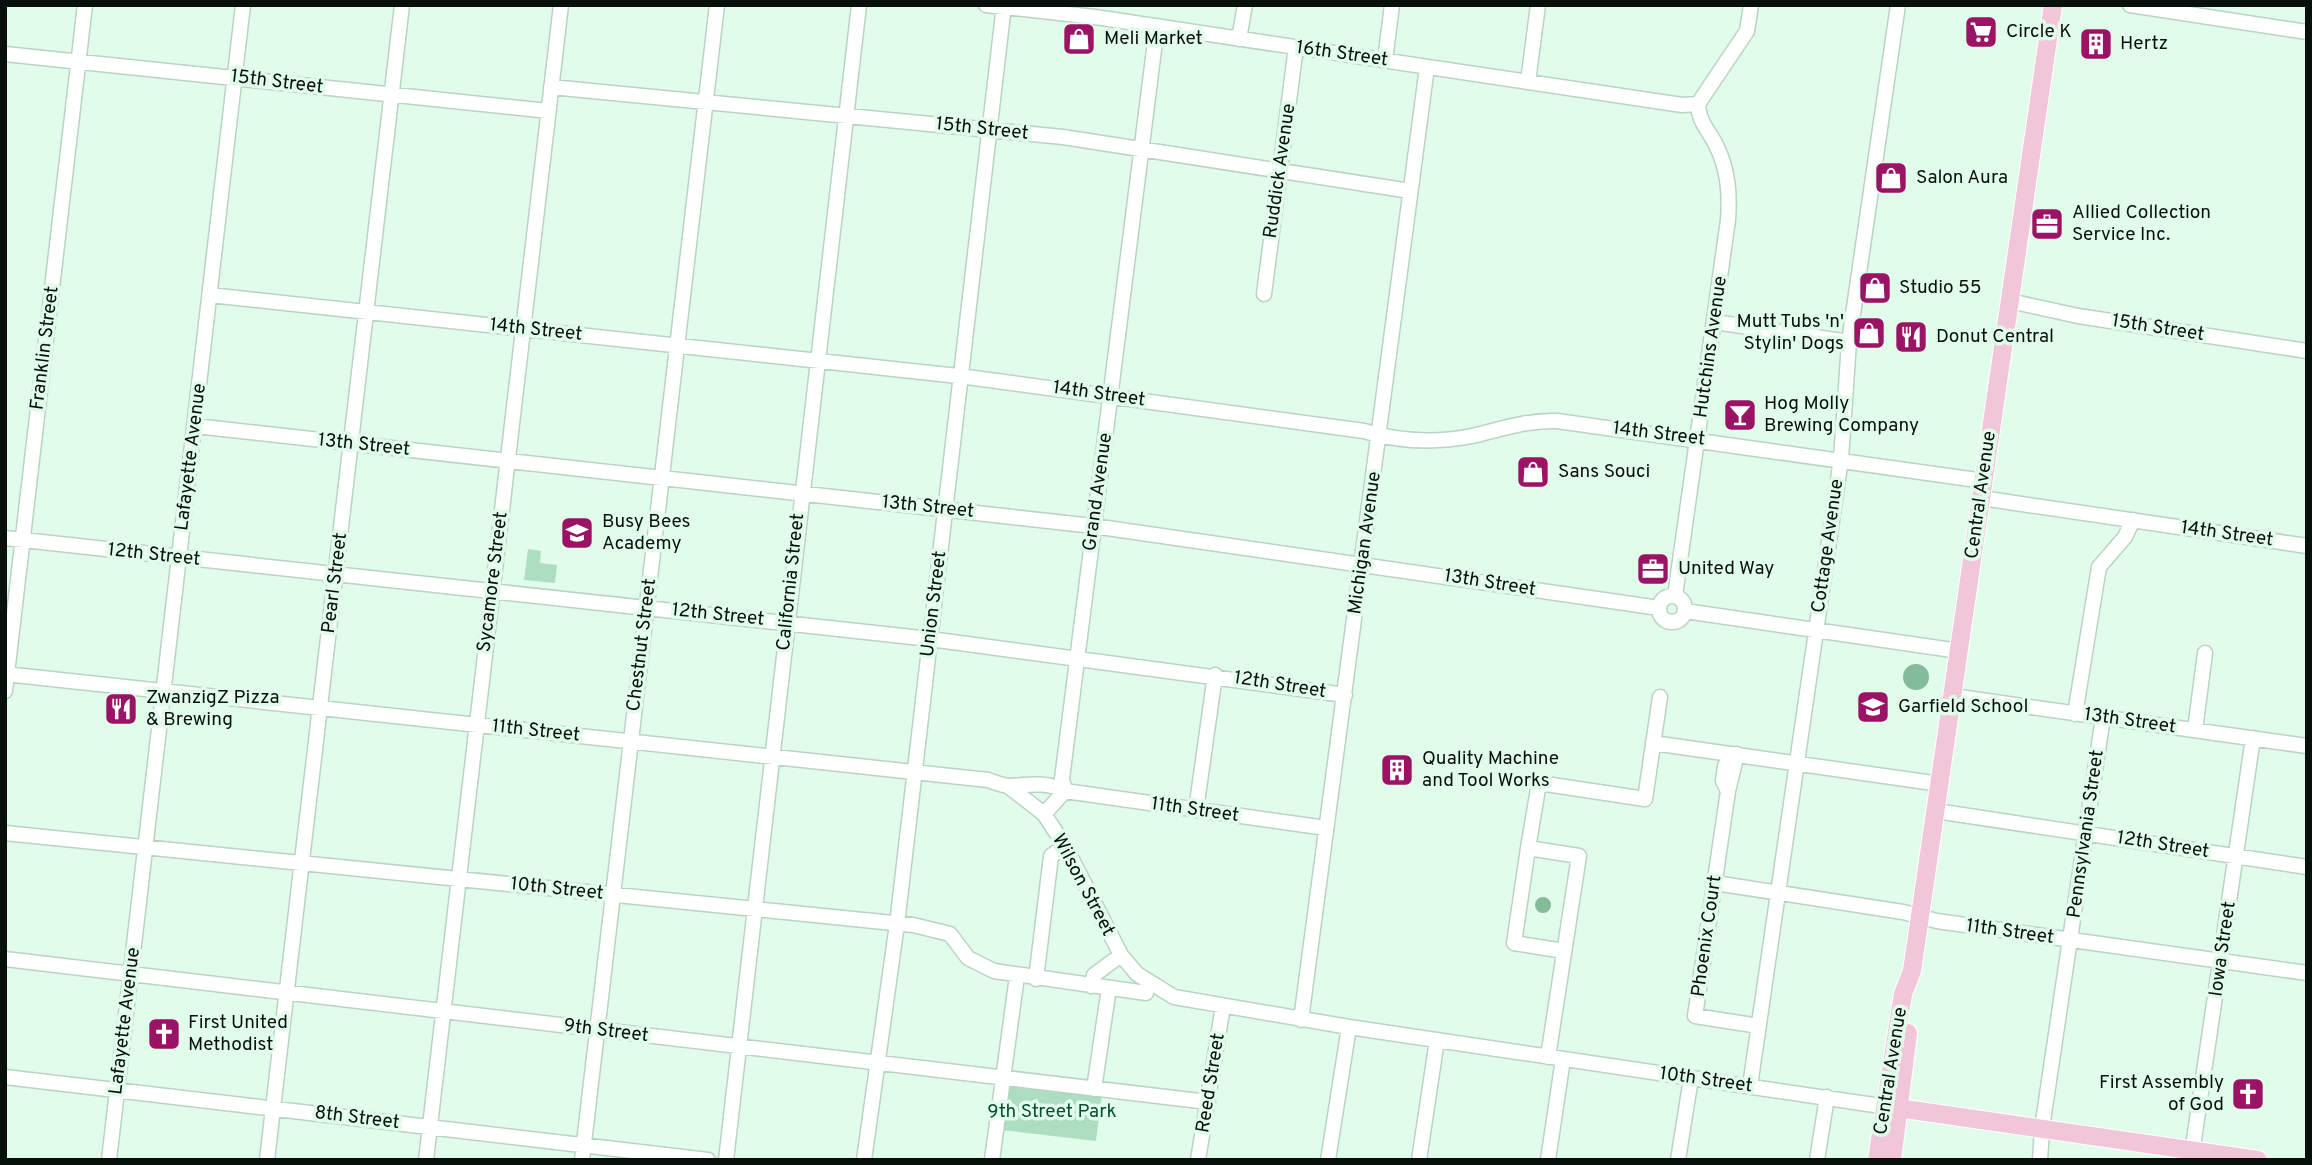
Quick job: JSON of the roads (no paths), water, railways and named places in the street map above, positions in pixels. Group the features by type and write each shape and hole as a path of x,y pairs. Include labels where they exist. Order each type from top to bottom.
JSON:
{"main road":[{"name":"Central Avenue","path":"1877,1160 1891,1107 1913,996 1909,985 2053,5"},
{"name":"Central Avenue","path":"1891,1107 1892,1160"},
{"name":"10th Street","path":"1891,1107 2042,1128 2192,1155 2259,1160"}],"street":[{"name":"Franklin Street","path":"5,691 85,5"},
{"name":"Lafayette Avenue","path":"108,1160 243,5"},
{"name":"Pearl Street","path":"267,1160 402,5"},
{"name":"Sycamore Street","path":"426,1160 561,5"},
{"name":"Chestnut Street","path":"583,1153 717,5"},
{"name":"California Street","path":"726,1160 859,5"},
{"name":"16th Street","path":"986,5 1096,11 1157,26 1239,39 1661,102 1698,104"},
{"path":"1239,39 1245,5"},
{"path":"1385,60 1392,5"},
{"path":"1528,82 1538,5"},
{"path":"1698,104 1747,31 1751,5"},
{"name":"Cottage Avenue","path":"1750,1086 1841,459 1849,342 1898,5"},
{"path":"2130,5 2205,11 2307,32"},
{"name":"Union Street","path":"864,1160 897,924 1004,6"},
{"name":"Grand Avenue","path":"1065,790 1062,779 1157,26"},
{"name":"Ruddick Avenue","path":"1264,294 1296,47"},
{"name":"15th Street","path":"5,54 548,111"},
{"name":"Michigan Avenue","path":"1301,1020 1427,67"},
{"name":"15th Street","path":"551,87 989,129 1140,149 1410,191"},
{"path":"1661,102 1683,114 1714,142"},
{"name":"Hutchins Avenue","path":"1675,596 1715,322 1730,193 1726,168 1714,142 1699,120 1698,104"},
{"name":"14th Street","path":"210,295 960,376 1424,441 1450,439 1519,422 1545,421 1699,439 1841,459 2133,520 2307,546"},
{"name":"15th Street","path":"2010,301 2078,316 2307,351"},
{"path":"1715,322 1849,342"},
{"name":"13th Street","path":"195,426 1093,526 1659,608"},
{"path":"2075,714 2096,576 2099,567 2125,537 2133,520"},
{"name":"12th Street","path":"5,538 786,622 1215,675 1345,695"},
{"path":"1675,596 1682,601 1685,611 1679,620 1671,622 1661,616 1659,608 1662,600 1675,596"},
{"path":"1685,611 1959,652"},
{"path":"2195,730 2205,653"},
{"name":"11th Street","path":"6,675 988,780 1008,786 1025,782 1054,785 1065,790 1326,828"},
{"path":"1196,810 1215,675"},
{"name":"13th Street","path":"1952,696 2307,746"},
{"path":"1563,951 1514,943 1539,783 1644,799 1660,697"},
{"name":"Pennsylvania Street","path":"2040,1160 2042,1128 2103,717"},
{"name":"Iowa Street","path":"2192,1155 2253,738"},
{"path":"1653,743 1940,784"},
{"name":"Phoenix Court","path":"1735,754 1725,766 1723,781 1728,792 1695,1016 1759,1026"},
{"name":"Wilson Street","path":"1008,786 1044,814 1065,846 1121,955 1150,990"},
{"path":"1044,814 1065,790"},
{"name":"12th Street","path":"1936,811 2307,867"},
{"name":"10th Street","path":"5,833 942,930 950,934 975,964 1017,976 1109,988 1150,990 1174,997 1301,1020 1891,1107"},
{"path":"1036,979 1051,856 1065,846"},
{"path":"1528,848 1578,856 1548,1057"},
{"name":"11th Street","path":"1715,883 2070,941 2307,973"},
{"path":"1091,986 1094,975 1121,955"},
{"name":"9th Street","path":"5,959 1208,1102"},
{"path":"992,1160 1017,976"},
{"path":"1094,1088 1109,988"},
{"name":"Reed Street","path":"1198,1160 1223,1006"},
{"path":"1328,1160 1349,1027"},
{"path":"1419,1160 1437,1040"},
{"path":"1548,1160 1563,1059"},
{"name":"8th Street","path":"5,1077 430,1127 583,1153 708,1160"},
{"path":"1678,1160 1691,1078"},
{"path":"1817,1160 1827,1097"}],"place":[{"name":"Circle K","path":"1981,32"},
{"name":"Meli Market","path":"1079,39"},
{"name":"Hertz","path":"2096,44"},
{"name":"Salon Aura","path":"1891,178"},
{"name":"Allied Collection Service Inc.","path":"2047,224"},
{"name":"Studio 55","path":"1875,288"},
{"name":"Mutt Tubs 'n' Stylin' Dogs","path":"1869,333"},
{"name":"Donut Central","path":"1911,337"},
{"name":"Hog Molly Brewing Company","path":"1740,415"},
{"name":"Sans Souci","path":"1533,472"},
{"name":"Busy Bees Academy","path":"577,533"},
{"name":"United Way","path":"1653,569"},
{"name":"Garfield School","path":"1873,707"},
{"name":"ZwanzigZ Pizza & Brewing","path":"121,709"},
{"name":"Quality Machine and Tool Works","path":"1397,770"},
{"name":"First United Methodist","path":"164,1034"},
{"name":"First Assembly of God","path":"2248,1094"}],"park label":[{"name":"9th Street Park","path":"1052,1112"}]}
